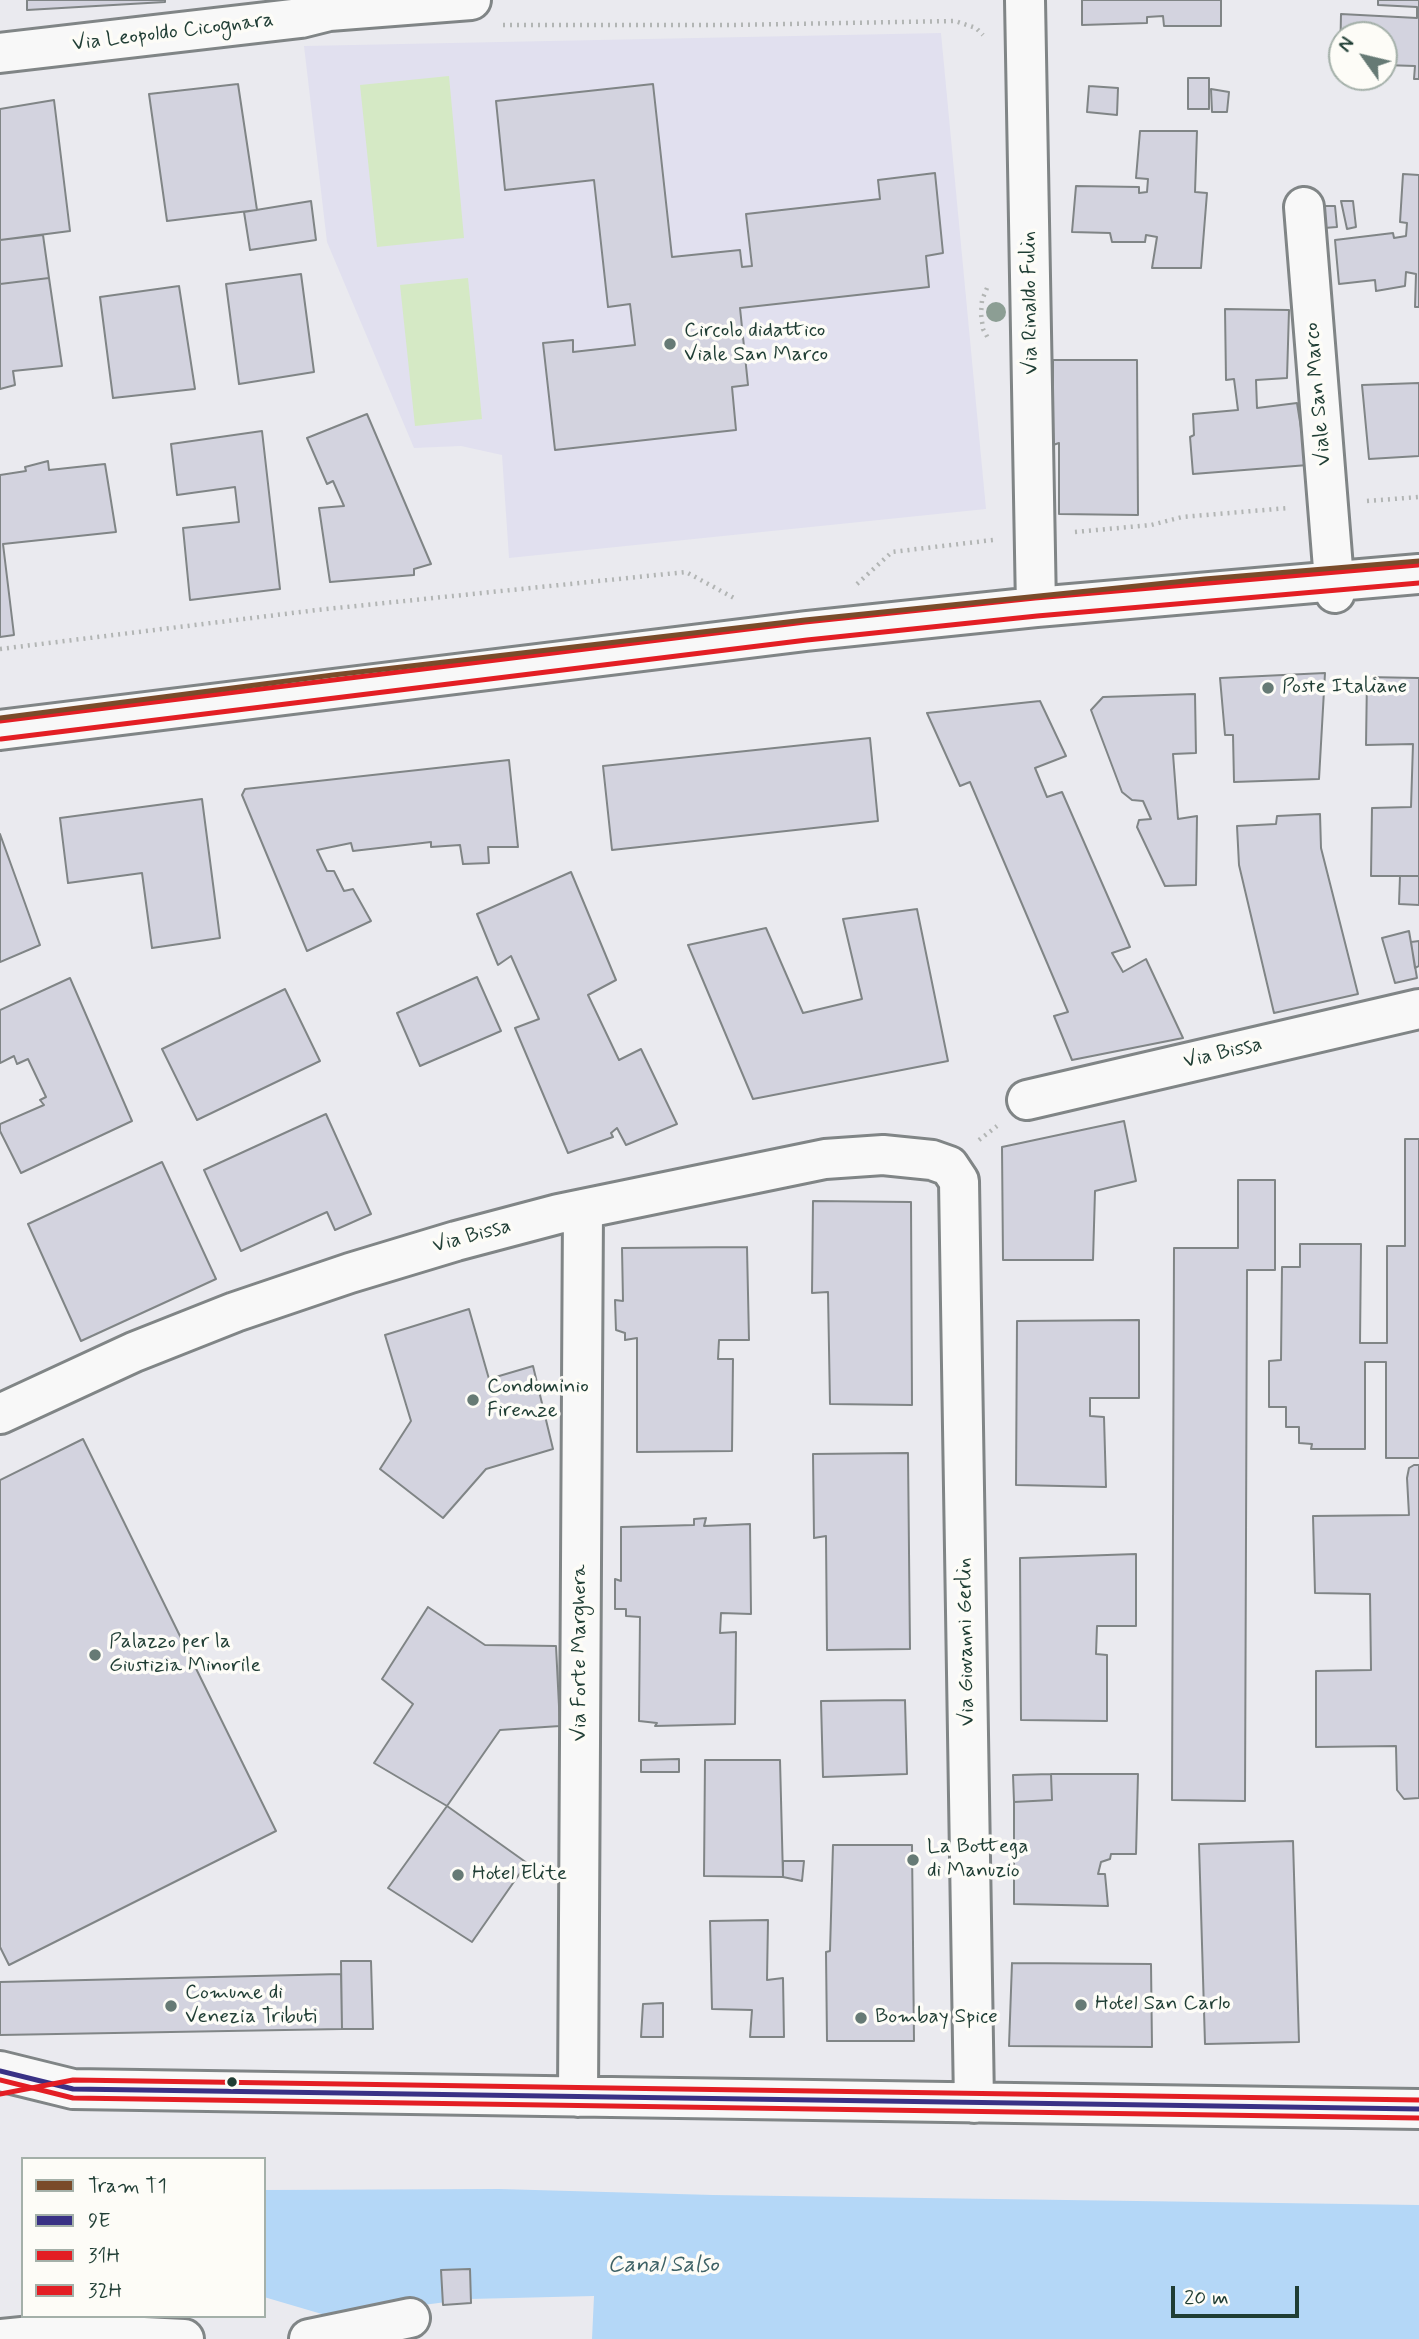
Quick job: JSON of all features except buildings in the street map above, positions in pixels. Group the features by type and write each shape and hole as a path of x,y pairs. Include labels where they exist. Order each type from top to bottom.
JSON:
{"street":[{"name":"Via Rinaldo Fulin","path":"1025,0 1036,607"},
{"name":"Via Leopoldo Cicognara","path":"0,52 301,18 330,11 480,13"},
{"name":"Viale San Marco","path":"1304,207 1335,587"},
{"path":"0,730 793,632 1036,607 1335,587 1419,574"},
{"name":"Via Bissa","path":"1027,1100 1419,1009"},
{"name":"Via Bissa","path":"0,1414 134,1352 235,1312 456,1241 583,1209 825,1159 883,1156 932,1160 954,1174"},
{"name":"Via Giovanni Gerlin","path":"954,1174 974,2103"},
{"name":"Via Forte Marghera","path":"578,2097 583,1209"},
{"path":"0,2071 73,2088 1419,2109"},
{"path":"0,2103 73,2088"},
{"path":"309,2339 411,2318"},
{"path":"0,2320 62,2333"},
{"path":"2,2339 62,2333 184,2339"}],"path":[{"path":"480,13 731,25 955,21 976,28 988,41"},
{"path":"1357,502 1419,497"},
{"path":"1072,533 1152,524 1182,517 1296,507"},
{"path":"850,591 892,552 999,540"},
{"path":"0,649 330,609 686,572 741,602"},
{"path":"954,1174 1027,1100"}],"shaded area":[{"name":"Circolo didattico Viale San Marco","path":"941,33 986,509 509,558 502,455 461,446 414,448 327,242 304,46"}],"green space":[{"path":"449,76 464,238 377,247 360,85"},
{"path":"468,278 482,419 415,426 400,285"}],"water":[{"name":"Canal Salso","path":"499,2189 713,2195 1419,2205 1419,2339 592,2339 594,2296 469,2299 332,2317 266,2298 266,2190"}],"tram line":[{"name":"T1","path":"0,718 333,675 805,620 1205,579 1419,561"}],"transit line":[{"name":"32H","path":"0,721 805,622 1035,598 1418,565"},
{"name":"31H","path":"1,739 807,640 1037,616 1419,583"},
{"name":"9E","path":"0,2071 73,2089 1419,2109"},
{"name":"31H","path":"0,2080 73,2098 1419,2118"},
{"name":"32H","path":"0,2094 73,2080 1419,2100"}],"place":[{"name":"Circolo didattico Viale San Marco","path":"670,344"},
{"name":"Poste Italiane","path":"1268,688"},
{"name":"Condominio Firenze","path":"473,1400"},
{"name":"Palazzo per la Giustizia Minorile","path":"95,1655"},
{"name":"La Bottega di Manuzio","path":"913,1860"},
{"name":"Hotel Elite","path":"458,1875"},
{"name":"Hotel San Carlo","path":"1081,2005"},
{"name":"Comune di Venezia Tributi","path":"171,2006"},
{"name":"Bombay Spice","path":"861,2018"}]}
